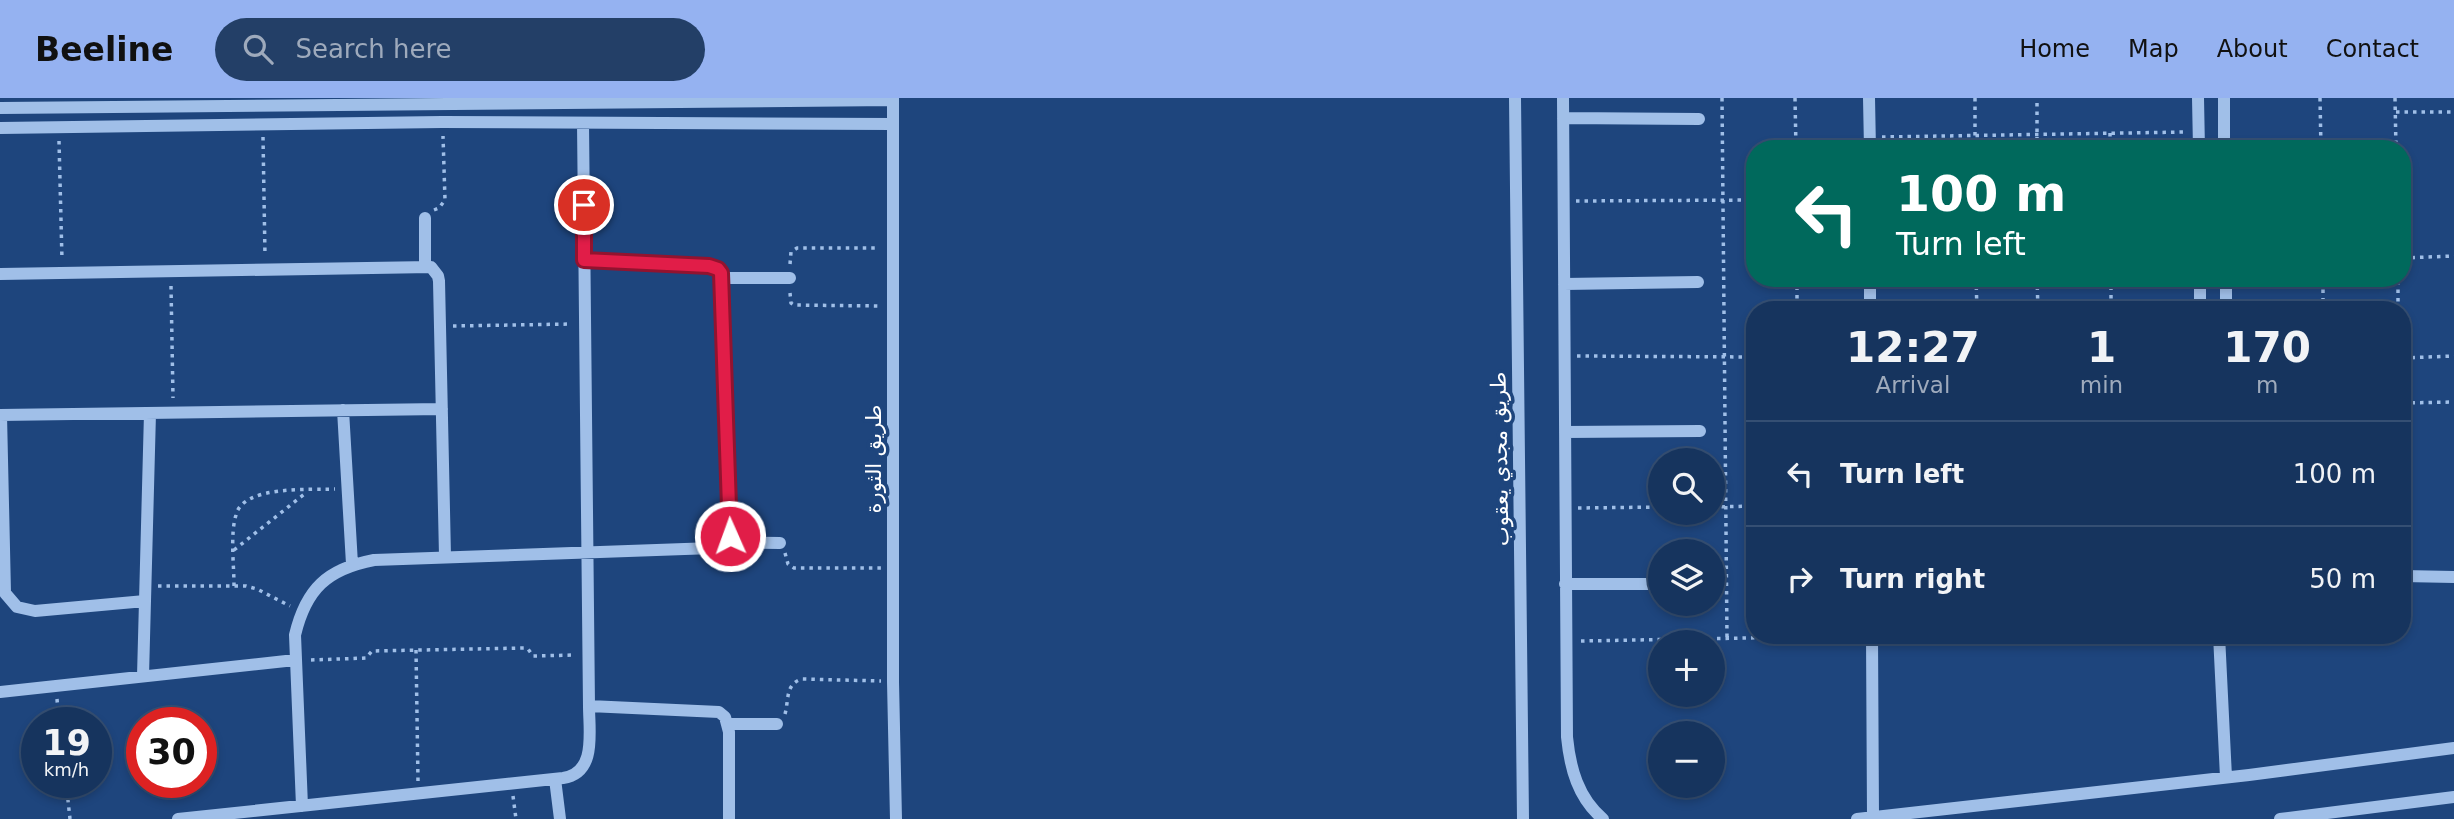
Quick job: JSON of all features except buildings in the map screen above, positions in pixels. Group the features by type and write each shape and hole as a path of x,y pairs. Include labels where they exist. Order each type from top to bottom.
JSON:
{"street":[{"path":"5,108 19,98"},
{"name":"طريق مجدي يعقوب","path":"1515,98 1523,819"},
{"path":"1563,98 1565,641 1570,764 1580,790 1595,813 1603,819"},
{"path":"1869,98 1870,140"},
{"path":"2198,98 2199,140"},
{"path":"2224,98 2224,140"},
{"path":"5,108 92,103 893,99"},
{"name":"طريق الثورة","path":"893,99 893,682 896,819"},
{"path":"1563,118 1699,119"},
{"path":"0,128 442,122 893,124"},
{"path":"178,819 555,779 572,776 580,772 586,764 589,654 583,123"},
{"path":"425,218 425,265"},
{"path":"302,806 295,635 301,612 313,592 330,575 352,564 374,559 713,548 720,547 730,536 722,278 718,269 709,266 584,260"},
{"path":"0,274 431,267 438,276 445,556"},
{"path":"722,278 790,278"},
{"path":"1564,284 1698,282"},
{"path":"145,601 36,611 17,607 2,593 1,415 442,409"},
{"path":"343,410 352,564"},
{"path":"143,676 150,413"},
{"path":"1565,432 1700,431"},
{"path":"726,542 780,543"},
{"path":"2411,576 2454,577"},
{"path":"1566,584 1648,584"},
{"path":"1871,644 1873,817"},
{"path":"2220,644 2227,777"},
{"path":"0,692 295,660"},
{"path":"589,706 719,712 728,724 729,819"},
{"path":"728,724 777,724"},
{"path":"1857,819 2454,748"},
{"path":"555,779 559,819"},
{"path":"2280,819 2454,797"},
{"path":"1523,805 1533,819"}],"path":[{"path":"1722,98 1727,638"},
{"path":"1795,98 1796,140"},
{"path":"1975,98 1975,140"},
{"path":"2038,98 2038,140"},
{"path":"2320,98 2321,140"},
{"path":"2395,98 2396,140"},
{"path":"2396,112 2454,112"},
{"path":"425,218 445,200 442,122"},
{"path":"262,124 265,268"},
{"path":"58,127 63,272"},
{"path":"1909,140 1975,135 2199,131"},
{"path":"2110,133 2110,140"},
{"path":"1563,201 1746,200"},
{"path":"893,248 793,250 790,256 790,301 794,305 893,306"},
{"path":"2411,258 2454,256"},
{"path":"171,270 173,413"},
{"path":"440,327 585,323"},
{"path":"1564,356 1746,357"},
{"path":"2411,358 2454,356"},
{"path":"2411,403 2454,402"},
{"path":"234,586 236,513 242,503 264,493 347,488"},
{"path":"234,550 309,490"},
{"path":"1726,506 1746,506"},
{"path":"1565,508 1648,507"},
{"path":"780,543 788,564 794,568 893,568"},
{"path":"146,586 234,586 257,589 301,612"},
{"path":"1565,641 1746,637"},
{"path":"295,660 366,658 372,651 416,650 524,648 533,656 589,654"},
{"path":"416,650 418,793"},
{"path":"777,724 785,714 789,691 796,681 893,682"},
{"path":"55,686 57,707"},
{"path":"511,783 516,819"},
{"path":"68,798 70,819"}],"route":[{"path":"584,205 584,260 709,266 721,273 730,536"}]}
